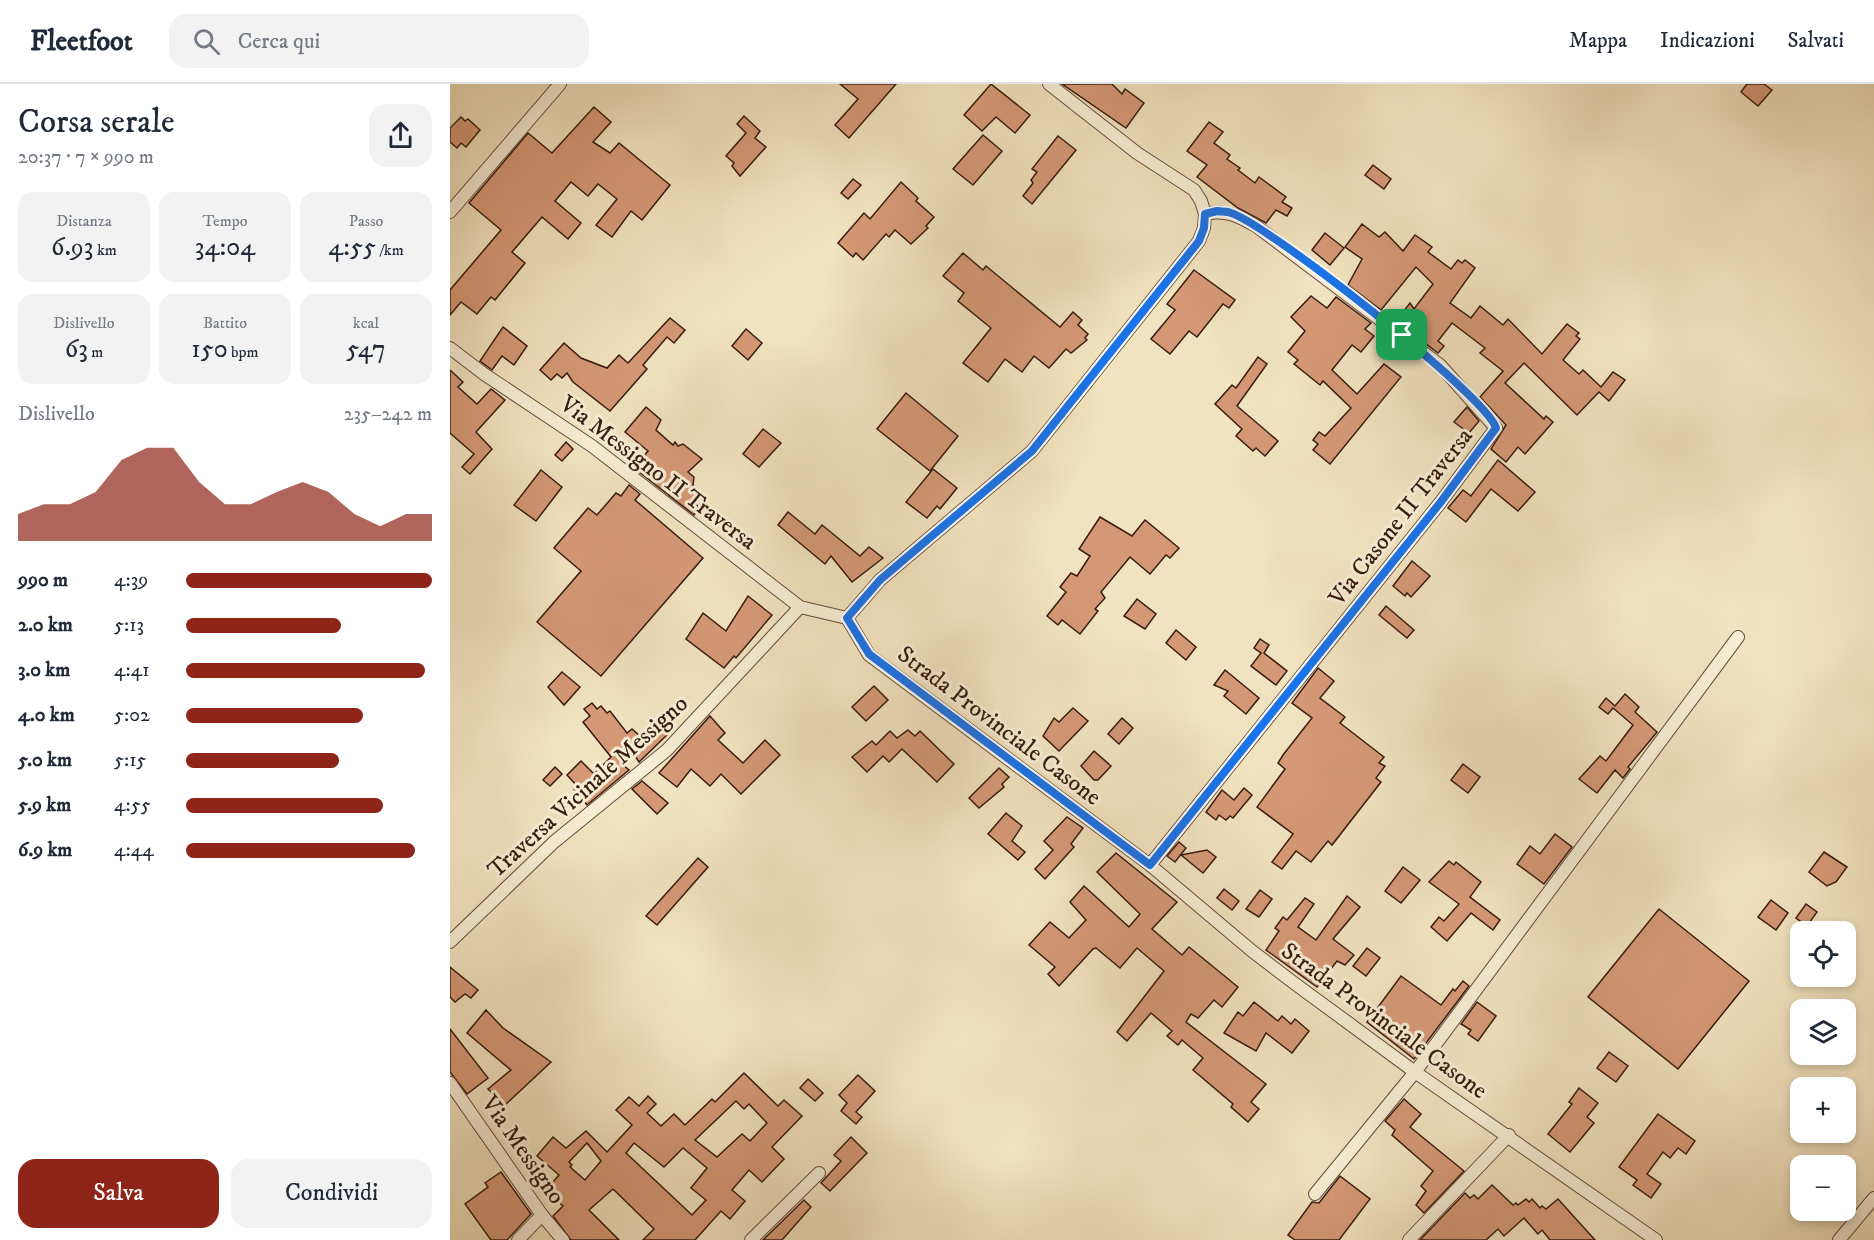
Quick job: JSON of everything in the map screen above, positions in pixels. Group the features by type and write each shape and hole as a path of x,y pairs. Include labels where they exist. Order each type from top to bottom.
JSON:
{"street":[{"path":"450,212 560,84"},
{"path":"847,618 880,580 1032,451 1199,241 1204,228 1205,214 1194,190 1137,153 1048,84"},
{"name":"Via Casone II Traversa","path":"1150,865 1440,503 1496,428 1440,365 1256,226 1231,213 1217,211 1205,214"},
{"name":"Via Messigno II Traversa","path":"450,348 484,374 592,446 800,607 847,618"},
{"name":"Traversa Vicinale Messigno","path":"450,942 554,842 667,750 800,607"},
{"name":"Strada Provinciale Casone","path":"847,618 869,654 1150,865 1252,951 1415,1072 1509,1135 1656,1240"},
{"path":"1315,1194 1415,1072 1738,637"},
{"name":"Via Messigno","path":"450,1083 542,1215 563,1240"},
{"path":"1409,1240 1509,1135"},
{"path":"751,1240 819,1173"},
{"path":"1839,1240 1874,1198"},
{"path":"518,1240 542,1215"}],"building":[{"path":"840,84 896,84 849,138 835,125 858,99"},
{"path":"991,84 1030,115 1015,133 996,117 982,131 964,115"},
{"path":"1062,84 1112,84 1122,94 1125,89 1144,103 1126,128"},
{"path":"1747,84 1764,84 1772,90 1758,106 1741,92"},
{"path":"594,107 611,122 593,142 610,153 619,143 670,185 642,220 631,211 612,237 596,225 617,199 598,184 588,196 571,182 555,201 581,223 568,239 542,217 512,252 525,263 495,300 491,297 477,314 461,302 450,315 450,290 501,230 469,203 528,133 552,153"},
{"path":"744,116 760,131 755,138 766,147 740,176 732,166 734,163 726,156 746,133 737,124"},
{"path":"461,117 465,121 468,119 480,130 466,147 461,143 457,148 450,142 450,128"},
{"path":"1209,122 1223,132 1214,143 1230,155 1227,159 1240,168 1238,170 1255,183 1259,177 1286,197 1282,202 1292,208 1287,216 1276,210 1266,223 1238,208 1197,177 1207,165 1187,151"},
{"path":"983,135 1002,151 973,185 953,169"},
{"path":"1058,136 1076,150 1032,204 1023,196 1033,183 1031,180 1037,172 1032,169"},
{"path":"1373,165 1391,179 1384,189 1365,175"},
{"path":"853,179 861,185 848,199 841,193"},
{"path":"901,182 918,198 916,201 934,217 926,226 928,228 911,244 895,230 889,237 886,234 863,260 856,253 853,257 838,243 864,213 870,219"},
{"path":"1362,224 1379,237 1385,232 1403,251 1415,235 1432,247 1428,252 1451,269 1458,260 1462,263 1465,260 1475,268 1450,303 1471,318 1480,306 1503,325 1508,319 1542,354 1567,324 1579,333 1576,336 1580,339 1563,360 1579,374 1583,370 1601,387 1613,372 1625,380 1609,401 1599,392 1577,415 1524,363 1505,383 1544,419 1546,416 1553,422 1525,454 1518,447 1506,462 1491,449 1506,425 1480,397 1503,371 1480,353 1485,348 1452,323 1438,341 1444,346 1438,353 1396,321 1410,303 1414,309 1433,284 1416,267 1381,310 1348,285 1362,259 1345,247"},
{"path":"1325,233 1344,248 1330,265 1312,250"},
{"path":"963,253 983,270 986,266 1060,327 1073,312 1082,320 1078,325 1088,334 1085,338 1087,340 1071,353 1066,349 1049,368 1034,356 1022,372 1005,359 988,382 963,363 991,328 958,301 964,293 943,276"},
{"path":"1194,270 1235,300 1229,308 1223,304 1197,337 1189,331 1170,354 1151,339 1175,310 1167,304"},
{"path":"1311,296 1327,308 1336,297 1371,323 1365,329 1374,336 1361,352 1352,345 1332,370 1357,394 1384,364 1401,377 1330,464 1313,450 1318,444 1313,440 1319,432 1325,436 1351,408 1323,381 1320,385 1294,364 1298,360 1288,352 1305,331 1291,317"},
{"path":"670,318 685,330 674,343 667,337 643,365 647,369 610,411 573,382 567,373 562,378 557,374 551,380 540,370 564,343 581,358 607,368 619,355 628,363"},
{"path":"503,327 527,346 514,365 502,356 492,370 480,361"},
{"path":"746,329 762,343 748,360 732,346"},
{"path":"1258,357 1267,364 1237,406 1278,441 1265,456 1256,448 1253,451 1236,436 1242,429 1215,404 1232,385 1236,388"},
{"path":"450,370 463,382 458,387 477,404 491,389 505,400 476,432 492,449 470,474 462,467 474,454 450,433"},
{"path":"906,393 958,436 930,471 877,429"},
{"path":"646,407 661,420 656,430 673,445 675,442 678,446 683,444 702,459 688,472 694,477 693,485 701,492 693,502 700,508 694,515 634,468 648,451 625,432"},
{"path":"1467,407 1479,421 1469,433 1454,422"},
{"path":"763,429 781,443 759,467 743,454"},
{"path":"566,442 573,449 562,461 555,455"},
{"path":"1498,460 1535,492 1518,511 1491,489 1466,522 1448,508 1463,490 1471,496"},
{"path":"933,469 957,488 940,509 937,506 927,518 906,502"},
{"path":"541,470 562,487 536,521 514,505"},
{"path":"629,485 640,494 635,500 703,558 601,676 537,622 581,571 554,548 588,508 597,515 616,493 621,496"},
{"path":"788,512 815,534 822,525 860,556 869,547 883,558 852,582 831,556 825,564 778,525"},
{"path":"1100,517 1132,536 1145,520 1179,548 1170,558 1166,555 1150,574 1130,557 1101,592 1105,598 1095,609 1098,611 1080,634 1062,620 1058,625 1047,616 1066,592 1060,587 1071,573 1077,576 1090,556 1079,549"},
{"path":"1412,561 1430,576 1411,597 1407,593 1405,596 1393,586"},
{"path":"748,596 772,615 736,658 734,656 724,668 686,639 703,613 726,631"},
{"path":"1137,599 1156,614 1145,629 1124,616"},
{"path":"1386,606 1414,630 1407,638 1379,615"},
{"path":"1176,630 1196,647 1186,660 1166,643"},
{"path":"1260,639 1269,645 1264,653 1287,671 1276,685 1251,666 1261,653 1254,648"},
{"path":"1318,668 1334,681 1320,698 1345,717 1340,723 1384,757 1379,763 1385,766 1376,778 1381,782 1332,845 1328,841 1311,862 1296,851 1282,869 1272,862 1293,834 1257,807 1285,769 1278,763 1312,718 1292,703"},
{"path":"1225,670 1259,698 1246,714 1224,696 1228,691 1214,685"},
{"path":"562,672 580,687 564,705 548,687"},
{"path":"874,686 888,700 866,721 852,707"},
{"path":"1625,694 1639,707 1635,712 1657,732 1628,767 1630,769 1623,778 1615,770 1597,793 1579,779 1600,756 1606,761 1633,725 1613,708 1608,714 1599,707 1606,698 1615,706"},
{"path":"592,703 597,709 601,706 607,713 610,711 627,733 632,729 647,742 661,728 667,735 639,762 632,751 621,763 629,770 587,805 574,789 577,786 567,775 581,761 594,774 611,757 583,722 590,716 584,709"},
{"path":"1073,708 1088,721 1059,751 1043,736 1054,718 1059,722"},
{"path":"710,716 725,733 718,740 743,763 765,740 780,755 741,794 721,774 710,786 691,769 677,787 659,773"},
{"path":"1122,718 1133,728 1119,744 1108,734"},
{"path":"908,730 915,736 920,731 954,764 937,782 902,749 889,762 883,756 867,772 852,757 872,741 876,745 890,731 897,738"},
{"path":"1094,751 1111,766 1098,780 1094,780 1081,766"},
{"path":"1463,764 1480,777 1468,793 1451,780"},
{"path":"555,767 562,774 550,786 543,780"},
{"path":"999,768 1009,777 1002,784 1004,787 979,808 969,798"},
{"path":"642,781 668,803 657,814 632,789"},
{"path":"1244,788 1252,795 1233,818 1230,816 1226,820 1219,815 1216,820 1206,812 1222,790 1234,800"},
{"path":"1006,813 1022,826 1012,841 1025,852 1018,860 988,834"},
{"path":"1067,817 1083,828 1071,844 1074,847 1045,879 1035,869 1053,850 1044,841"},
{"path":"1555,834 1572,847 1544,884 1517,864 1530,846 1540,854"},
{"path":"1179,842 1186,848 1175,862 1167,856"},
{"path":"1207,850 1216,857 1203,873 1181,855"},
{"path":"1824,852 1847,867 1836,882 1827,886 1809,872"},
{"path":"1116,853 1177,902 1152,929 1182,955 1189,947 1238,987 1222,1007 1214,1000 1198,1018 1191,1014 1186,1022 1266,1084 1251,1102 1259,1109 1248,1122 1231,1107 1233,1104 1193,1070 1203,1058 1182,1040 1178,1045 1167,1036 1172,1031 1151,1013 1127,1041 1117,1032 1164,971 1137,948 1120,968 1096,948 1093,949 1059,986 1048,974 1055,967 1029,945 1050,922 1069,938 1086,920 1070,902 1084,886 1129,927 1140,914 1097,872"},
{"path":"698,858 708,867 657,925 646,916"},
{"path":"1449,861 1454,865 1456,862 1481,882 1470,897 1500,920 1493,930 1471,913 1447,941 1431,927 1439,917 1444,921 1459,904 1429,882"},
{"path":"1403,867 1420,880 1401,903 1385,891"},
{"path":"1224,889 1239,901 1232,910 1217,898"},
{"path":"1260,890 1272,899 1259,917 1246,909"},
{"path":"1347,896 1360,907 1333,939 1354,955 1345,965 1337,961 1317,987 1266,950 1279,931 1275,928 1283,917 1287,920 1305,898 1314,904 1298,927 1316,940"},
{"path":"1771,900 1788,913 1776,930 1758,917"},
{"path":"1806,904 1817,912 1811,921 1800,921 1796,918"},
{"path":"1659,909 1749,981 1678,1069 1588,997"},
{"path":"1367,948 1380,958 1366,976 1353,966"},
{"path":"450,967 478,990 471,998 465,994 455,1002 450,997"},
{"path":"1401,976 1441,1005 1453,989 1455,991 1463,981 1469,986 1414,1059 1367,1022"},
{"path":"1254,1002 1278,1021 1282,1016 1291,1024 1295,1019 1309,1031 1292,1053 1266,1033 1256,1051 1224,1033 1238,1012 1243,1016"},
{"path":"1477,1002 1496,1016 1478,1041 1468,1034 1471,1030 1461,1024"},
{"path":"486,1010 503,1028 551,1062 505,1105 488,1089 511,1070 467,1033"},
{"path":"450,1029 488,1078 467,1094 450,1072"},
{"path":"1609,1052 1628,1066 1616,1082 1597,1068"},
{"path":"744,1073 778,1106 784,1100 802,1116 772,1147 784,1159 762,1182 749,1170 732,1190 745,1201 730,1219 721,1211 695,1240 643,1240 654,1229 613,1189 589,1210 619,1240 571,1240 553,1216 563,1206 551,1196 553,1194 547,1189 559,1175 537,1156 553,1137 566,1148 586,1131 607,1152 632,1125 616,1110 629,1097 639,1106 648,1096 656,1104 647,1113 661,1126 674,1114 685,1125 712,1099 715,1102","holes":["736,1101 744,1109 749,1104 767,1123 750,1141 742,1134 717,1157 695,1140","587,1143 601,1161 585,1180 570,1167 572,1165 569,1162","634,1143 664,1167 683,1148 707,1168 691,1188 706,1200 692,1215 626,1153"]},
{"path":"858,1075 875,1091 856,1112 862,1117 856,1124 841,1111 847,1103 839,1095"},
{"path":"808,1079 823,1093 815,1101 800,1088"},
{"path":"1579,1088 1598,1103 1587,1117 1594,1123 1570,1152 1548,1134 1572,1104 1569,1102"},
{"path":"1404,1099 1421,1114 1410,1127 1464,1171 1424,1213 1416,1205 1426,1191 1421,1186 1433,1171 1392,1135 1395,1130 1385,1121"},
{"path":"1658,1114 1695,1141 1686,1154 1678,1148 1670,1158 1663,1152 1647,1174 1661,1184 1651,1198 1633,1185 1637,1180 1619,1167"},
{"path":"851,1137 867,1153 830,1191 821,1183 841,1161 834,1155"},
{"path":"501,1172 531,1214 507,1240 491,1240 465,1204 488,1187 485,1183"},
{"path":"1340,1176 1370,1199 1339,1240 1295,1240 1288,1235 1312,1202 1319,1203"},
{"path":"1492,1185 1513,1205 1516,1203 1518,1205 1526,1199 1529,1202 1532,1199 1540,1208 1542,1206 1546,1209 1558,1199 1595,1240 1550,1240 1542,1230 1538,1234 1524,1218 1504,1236 1498,1229 1486,1240 1420,1240 1465,1193 1470,1198 1474,1195 1478,1199"},
{"path":"804,1200 811,1207 782,1240 763,1240"}],"route":[{"path":"1217,211 1231,213 1256,226 1402,335 1440,365 1495,423 1495,432 1150,865 869,654 856,637 847,618 851,611 880,580 1032,451 1199,241 1204,228 1205,214 1217,211"}]}
